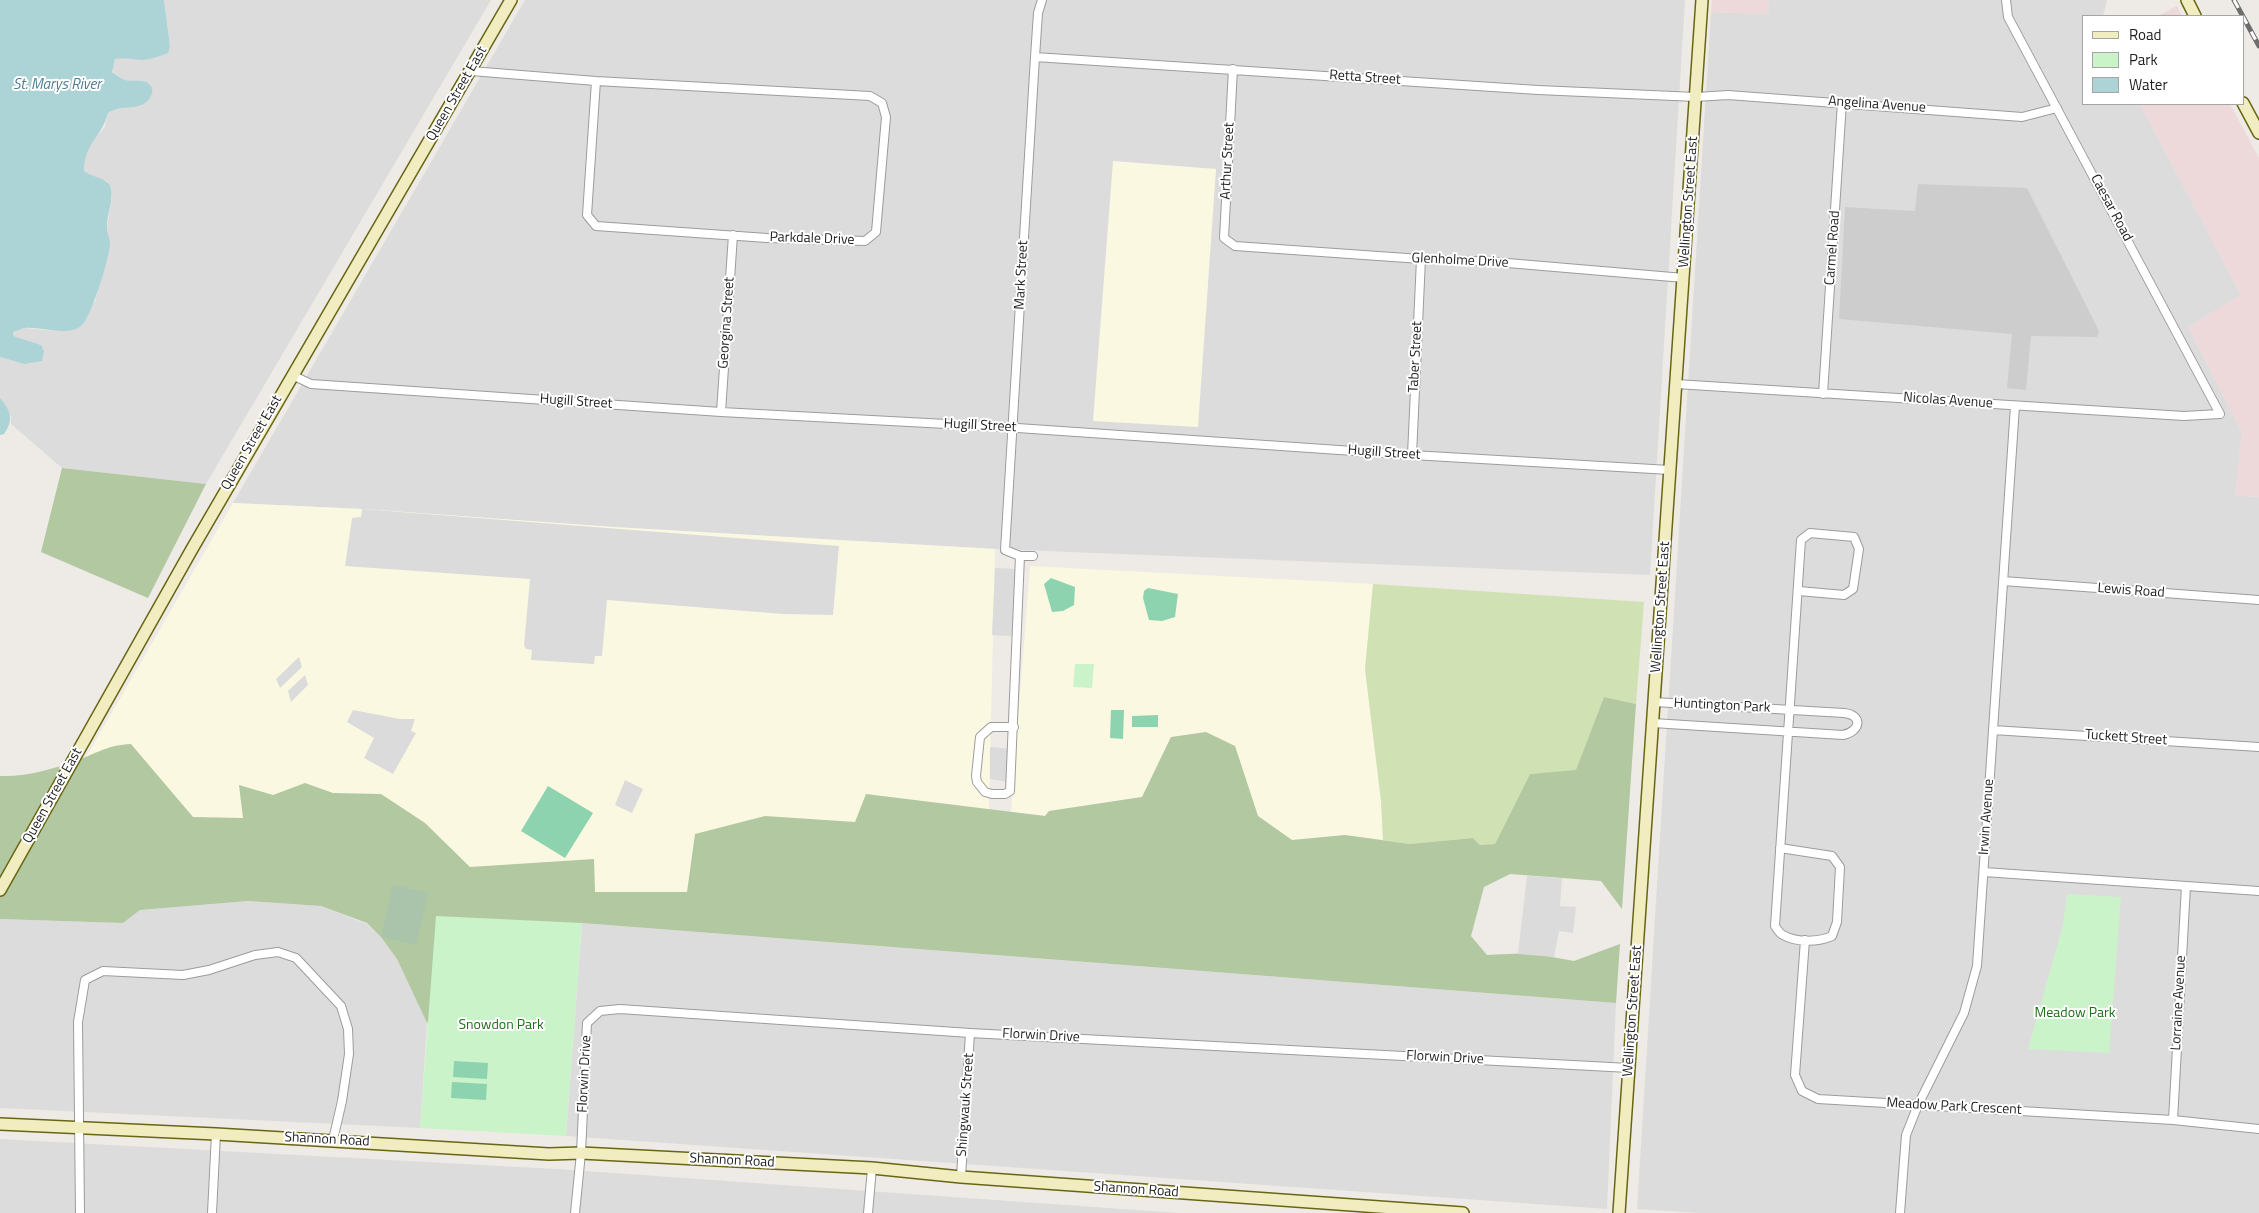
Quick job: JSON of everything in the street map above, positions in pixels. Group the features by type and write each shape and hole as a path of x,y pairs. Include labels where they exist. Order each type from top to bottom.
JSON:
{"main road":[{"name":"Queen Street East","path":"0,890 173,581 511,0"},
{"name":"Wellington Street East","path":"1619,1213 1702,0"},
{"path":"2187,0 2195,15"},
{"path":"2244,105 2259,133"},
{"name":"Shannon Road","path":"0,1124 333,1140 550,1154 581,1153 872,1168 961,1178 1414,1212 1462,1213"}],"street":[{"name":"Mark Street","path":"1020,556 1005,550 1014,428 1035,57 1038,13 1042,0"},
{"name":"Caesar Road","path":"2006,0 2008,17 2220,414"},
{"name":"Retta Street","path":"1035,57 1538,90 1696,97"},
{"name":"Arthur Street","path":"1233,69 1224,238 1235,246"},
{"name":"Parkdale Drive","path":"471,71 596,82 870,96 882,103 886,117 876,232 865,241 596,226 587,215 596,82"},
{"name":"Angelina Avenue","path":"1696,97 1728,95 1842,102 2022,117 2057,108"},
{"name":"Carmel Road","path":"1823,394 1842,102"},
{"name":"Georgina Street","path":"721,412 733,235"},
{"name":"Glenholme Drive","path":"1235,246 1421,260 1496,262 1684,278"},
{"name":"Taber Street","path":"1412,455 1421,260"},
{"name":"Hugill Street","path":"292,375 311,384 721,412 1014,428 1412,455 1670,470"},
{"name":"Nicolas Avenue","path":"1676,384 2184,416 2220,414"},
{"name":"Irwin Avenue","path":"1900,1213 1906,1134 1918,1105 1964,1013 1977,966 2015,406"},
{"name":"Huntington Park","path":"1780,848 1832,856 1840,867 1837,922 1832,936 1822,941 1805,940 1782,935 1775,926 1780,848 1798,592 1801,540 1810,533 1854,537 1858,549 1853,589 1844,595 1798,592"},
{"path":"1014,727 991,727 980,737 976,776 979,786 985,792 998,795 1010,791 1014,727 1020,556 1033,556"},
{"name":"Lewis Road","path":"2003,581 2259,600"},
{"name":"Huntington Park","path":"1653,723 1843,735 1856,729 1857,724 1852,714 1654,702"},
{"name":"Tuckett Street","path":"1993,730 2259,746"},
{"path":"1984,872 2259,891"},
{"name":"Lorraine Avenue","path":"2173,1120 2186,886"},
{"name":"Meadow Park Crescent","path":"1805,940 1795,1075 1802,1091 1818,1099 2173,1120 2259,1129"},
{"path":"80,1213 78,1022 85,980 103,971 183,975 209,970 255,955 278,952 296,958 341,1006 348,1029 349,1054 342,1101 333,1140"},
{"name":"Florwin Drive","path":"575,1213 581,1153 587,1023 600,1011 620,1009 970,1033 1629,1068"},
{"name":"Shingwauk Street","path":"961,1178 970,1033"},
{"path":"212,1213 216,1134"},
{"path":"868,1213 872,1168"}],"shaded area":[{"path":"164,0 491,0 206,484 62,468 11,424 11,416 0,398 0,357 24,364 41,345 16,337 13,335 13,332 25,328 56,331 95,302 110,242 107,228 112,197 107,181 91,177 84,171 84,159 92,141 105,127 108,113 112,110 141,106 152,93 150,84 124,80 112,71 115,59 125,57 145,60 170,46"},
{"path":"525,0 1685,0 1650,575 995,549 613,527 362,509 233,503"},
{"path":"1712,0 1769,0 1768,14 1711,12"},
{"path":"1769,0 2107,0 2103,15 2082,15 2082,105 2141,105 2241,295 2188,327 2242,432 2235,495 2259,497 2259,1213 1700,1213 1637,1209 1711,12 1768,14"},
{"path":"2177,6 2182,15 2160,15"},
{"path":"2141,105 2231,105 2259,158 2259,497 2235,495 2242,432 2188,327 2241,295"},
{"path":"1113,161 1216,169 1198,427 1093,421"},
{"path":"1918,184 2027,188 2099,331 2097,337 2031,336 2026,390 2007,388 2012,334 1839,319 1845,207 1915,211"},
{"path":"233,503 362,509 613,527 995,549 986,936 26,861"},
{"path":"362,509 839,546 833,615 783,614 607,600 602,656 595,656 594,664 531,660 532,650 526,649 524,645 530,579 345,566 352,518 361,517"},
{"path":"1030,566 1373,584 1365,669 1381,801 1383,840 1345,835 1292,840 1258,816 1235,746 1171,737 1142,797 1049,811 1045,816 1011,812"},
{"path":"995,568 1016,569 1012,636 992,635"},
{"path":"299,657 302,667 280,688 276,679"},
{"path":"305,675 308,685 291,702 288,691"},
{"path":"353,710 400,719 415,719 411,731 416,733 393,774 364,758 374,738 347,722"},
{"path":"990,747 1011,749 1008,782 990,779"},
{"path":"625,780 643,789 632,813 615,805"},
{"path":"1527,876 1562,878 1560,906 1576,907 1573,933 1559,931 1554,957 1518,954"},
{"path":"248,901 321,906 367,924 381,937 397,959 427,1023 420,1128 0,1108 0,919 123,923 140,910"},
{"path":"582,923 1616,1003 1607,1209 566,1136"},
{"path":"0,1139 557,1169 1179,1213 0,1213"}],"green space":[{"path":"62,468 206,484 148,598 41,552"},
{"path":"1051,578 1075,587 1074,605 1063,611 1052,612 1044,584"},
{"path":"1373,584 1644,602 1636,704 1604,697 1576,771 1530,774 1495,844 1480,845 1473,838 1410,844 1383,840 1381,801 1365,669"},
{"path":"1148,588 1178,594 1175,617 1162,621 1149,620 1143,598 1144,591"},
{"path":"1075,664 1094,664 1092,688 1073,687"},
{"path":"1604,697 1636,704 1622,909 1601,881 1510,874 1484,887 1471,936 1487,955 1530,953 1574,961 1620,944 1616,1003 582,923 466,972 427,1023 397,959 381,937 367,923 321,906 248,901 140,910 123,923 0,919 0,776 40,772 70,763 110,747 123,745 131,744 193,817 243,818 239,785 273,795 305,783 333,793 381,794 425,823 470,867 594,859 595,892 687,892 695,834 765,816 855,822 866,794 1045,816 1049,811 1142,797 1171,737 1206,732 1235,746 1258,816 1292,840 1345,835 1410,844 1473,838 1480,845 1495,844 1530,774 1576,770"},
{"path":"1111,710 1124,710 1123,739 1110,738"},
{"path":"1158,715 1158,727 1132,727 1132,716"},
{"path":"548,786 593,813 565,858 521,831"},
{"path":"393,885 428,893 416,945 381,937"},
{"name":"Meadow Park","path":"2067,894 2121,897 2109,1053 2028,1049 2063,925"},
{"name":"Snowdon Park","path":"436,916 582,923 566,1136 420,1128"},
{"path":"454,1061 488,1063 487,1079 453,1077"},
{"path":"452,1082 487,1084 486,1100 451,1098"}],"water":[{"name":"St. Marys River","path":"0,0 164,0 170,46 168,53 150,59 115,59 112,72 125,80 148,83 152,88 152,93 144,104 113,110 108,113 102,128 90,147 85,161 84,171 106,181 111,191 107,223 110,243 109,250 95,300 85,321 75,329 61,331 24,328 13,332 13,335 16,337 41,345 44,351 42,361 24,364 0,357"},
{"path":"0,398 9,411 10,420 4,434 0,435"}],"railway":[{"path":"2234,0 2242,15"},
{"path":"2244,18 2259,46"}]}
